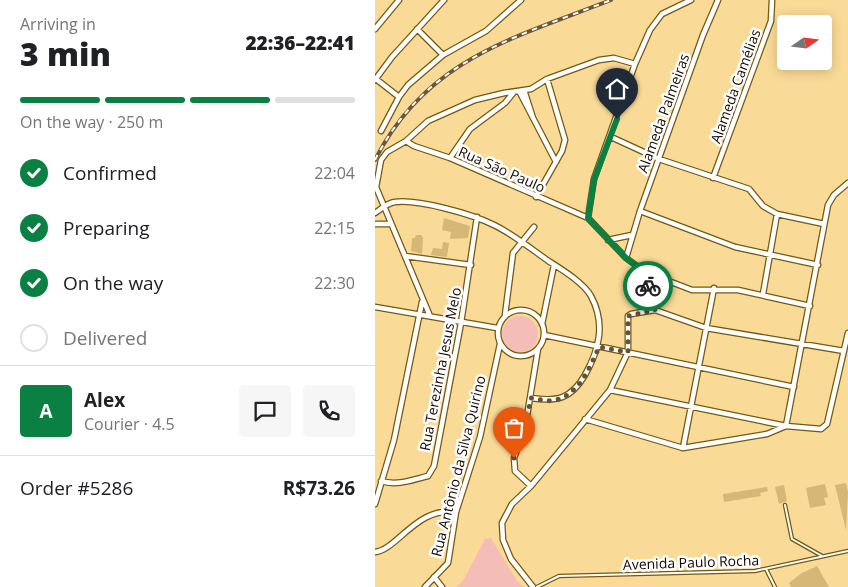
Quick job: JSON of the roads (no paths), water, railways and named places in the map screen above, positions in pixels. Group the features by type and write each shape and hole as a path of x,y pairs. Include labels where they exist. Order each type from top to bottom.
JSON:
{"street":[{"path":"375,29 399,0"},
{"path":"399,97 375,79 392,56 444,0"},
{"path":"381,131 399,97 409,85 443,55 486,31 521,0"},
{"path":"691,0 668,10 657,20 635,64 611,137 594,180 588,218 626,258 645,272 692,290 714,288 763,294 810,306"},
{"name":"Alameda Palmeiras","path":"626,258 640,211 703,35 718,0"},
{"name":"Alameda Camélias","path":"713,178 771,21 772,0"},
{"path":"417,29 443,55"},
{"path":"430,316 376,187 381,160 387,152 406,141 428,121 475,100 531,89 547,79 607,58 635,64"},
{"path":"536,197 564,145 565,134 547,79"},
{"path":"519,91 556,162"},
{"path":"450,158 470,129 519,91"},
{"path":"611,137 659,159 749,189 763,206 777,214 824,224"},
{"name":"Rua São Paulo","path":"406,141 588,218"},
{"path":"786,426 803,345 828,205 834,195 848,183"},
{"path":"375,213 394,202 427,205 477,217 493,224 586,289 598,316 599,347 581,382 574,390 555,400 531,398"},
{"path":"640,211 735,247 818,265"},
{"path":"763,294 777,214"},
{"name":"Rua Terezinha Jesus Melo","path":"381,481 404,483 428,476 433,466 461,323 477,217"},
{"path":"375,224 391,224"},
{"path":"534,227 520,242 512,257 505,315 497,328 500,344 504,350 516,356 530,354 538,349"},
{"path":"608,240 632,235"},
{"path":"405,256 471,265"},
{"path":"531,486 515,472 514,458 525,428 538,349 544,335 542,324 554,265"},
{"path":"645,272 655,310"},
{"path":"683,448 714,288"},
{"path":"375,504 394,440 418,314 423,302"},
{"path":"375,307 497,328"},
{"path":"505,315 517,310 529,311 542,324"},
{"path":"535,587 511,559 503,540 502,523 512,504 531,486 609,390 628,352 628,316 655,310 706,328 844,351"},
{"path":"609,390 786,426 818,429 827,426 848,332"},
{"path":"544,335 794,387"},
{"name":"Rua Antônio da Silva Quirino","path":"425,587 448,563 456,512 480,436 500,344"},
{"path":"530,354 537,364"},
{"path":"585,419 683,448 767,434 786,426"},
{"path":"375,552 386,548 415,523 442,511 456,512"},
{"path":"434,577 442,587"}],"lane":[{"path":"785,504 791,539 823,556"},
{"name":"Avenida Paulo Rocha","path":"535,587 552,578 569,575 604,576 628,573 737,572 766,569 848,551"},
{"path":"766,569 775,587"}],"railway":[{"path":"375,160 396,126 420,98 447,75 476,56 507,41 611,0"}]}
